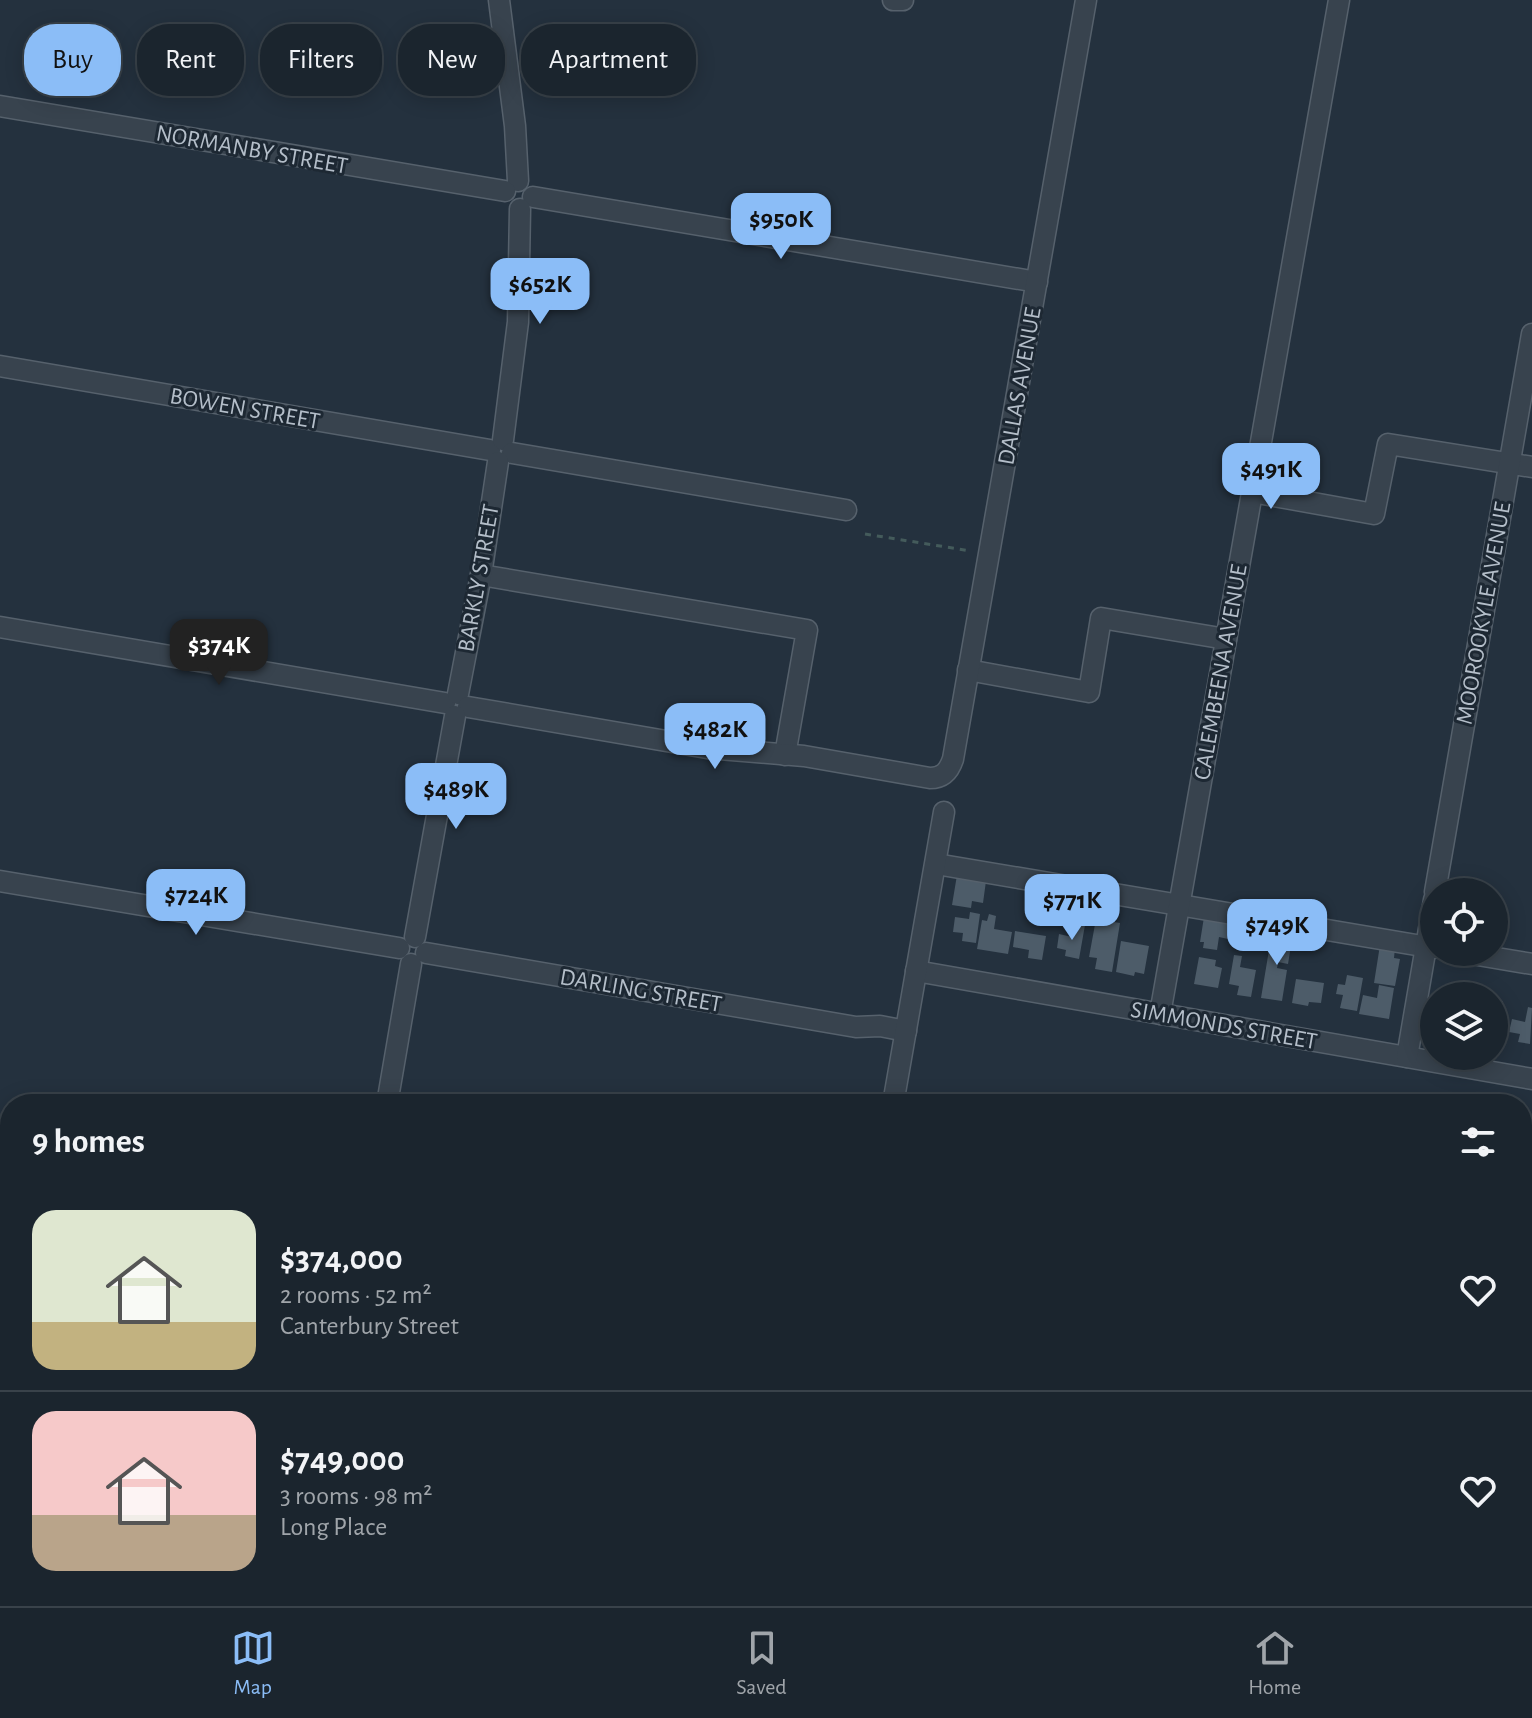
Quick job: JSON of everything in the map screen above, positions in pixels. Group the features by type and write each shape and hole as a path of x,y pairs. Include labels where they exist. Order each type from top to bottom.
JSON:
{"street":[{"path":"499,0 515,126 508,204 526,203 1037,282"},
{"path":"893,0 903,0"},
{"name":"DALLAS AVENUE","path":"785,755 930,778 939,777 947,771 953,759 1086,0"},
{"name":"CALEMBEENA AVENUE","path":"1160,1014 1339,0"},
{"name":"NORMANBY STREET","path":"0,106 512,186"},
{"name":"BARKLY STREET","path":"389,1094 501,451 518,322 526,203"},
{"name":"MOOROOKYLE AVENUE","path":"1437,878 1532,334"},
{"name":"BOWEN STREET","path":"0,366 846,510"},
{"path":"1252,492 1374,514 1388,444 1532,467"},
{"path":"0,627 707,748 785,755 807,630 481,575"},
{"path":"968,670 1089,692 1101,618 1226,639"},
{"path":"895,1094 944,812"},
{"path":"936,864 1420,945"},
{"name":"DARLING STREET","path":"0,881 856,1027 879,1036 905,1036"},
{"path":"1508,960 1532,964"},
{"path":"1407,1057 1426,966"},
{"name":"SIMMONDS STREET","path":"916,971 1532,1079"}],"path":[{"path":"865,534 973,552"}],"building":[{"path":"957,875 986,881 983,903 972,901 971,908 952,905"},
{"path":"970,912 980,914 976,943 962,941 963,933 953,932 955,917 969,919"},
{"path":"989,914 996,916 994,929 1012,932 1008,954 977,949 982,920 987,921"},
{"path":"1204,917 1230,921 1228,939 1219,937 1217,950 1203,948 1204,942 1200,942"},
{"path":"1096,919 1120,923 1112,972 1095,969 1097,958 1089,957"},
{"path":"1075,923 1085,925 1079,959 1065,956 1066,950 1057,948 1059,934 1072,937"},
{"path":"1015,931 1046,936 1042,960 1028,958 1029,950 1013,947"},
{"path":"1278,931 1293,933 1288,964 1278,962 1277,968 1287,970 1282,1001 1261,998 1270,944 1275,945"},
{"path":"1121,941 1149,946 1144,974 1135,972 1134,976 1116,972"},
{"path":"1380,945 1395,948 1394,958 1400,959 1395,986 1374,983"},
{"path":"1234,955 1242,956 1240,967 1256,970 1251,997 1237,995 1239,986 1229,984"},
{"path":"1199,957 1216,960 1215,966 1222,968 1218,988 1194,984"},
{"path":"1347,975 1363,978 1357,1011 1340,1008 1343,995 1336,994 1338,984 1345,985"},
{"path":"1296,979 1324,983 1321,1003 1309,1002 1308,1006 1292,1003"},
{"path":"1379,985 1394,988 1389,1019 1359,1014 1363,995 1377,998"},
{"path":"1528,1007 1532,1008 1530,1044 1518,1042 1520,1034 1509,1032 1512,1019 1525,1022"}]}
